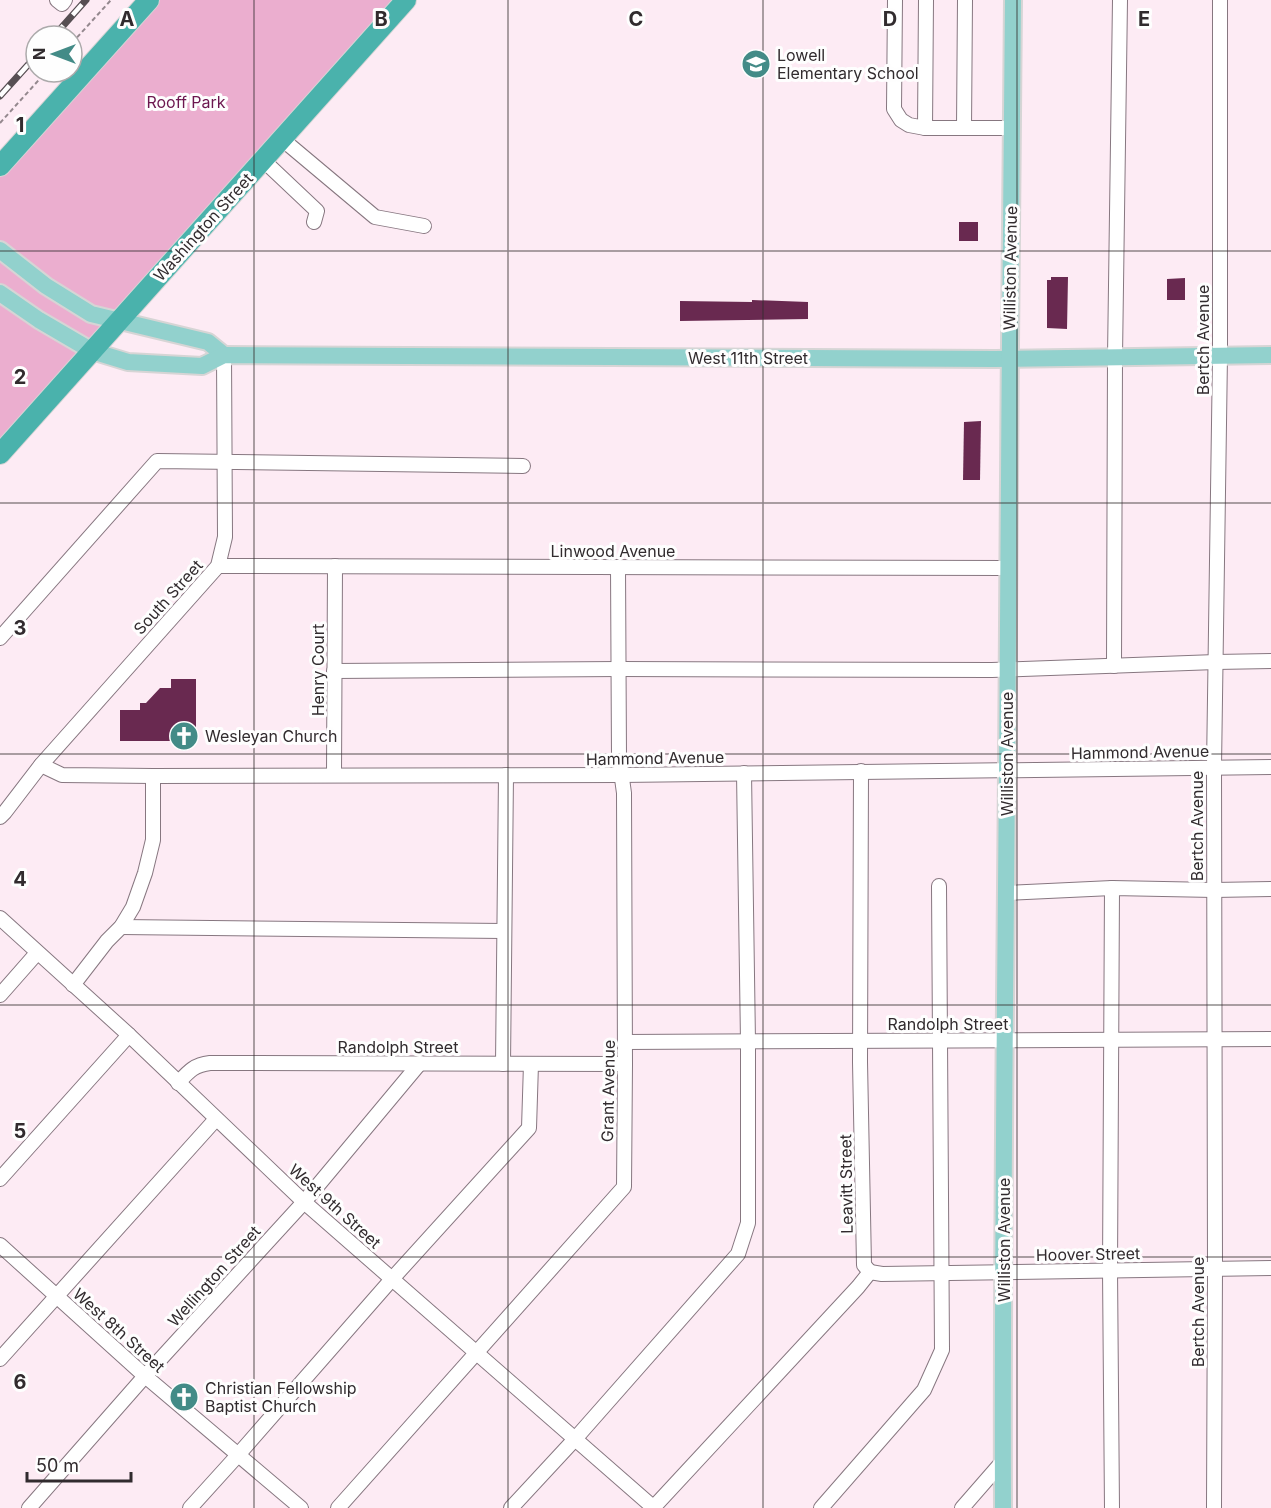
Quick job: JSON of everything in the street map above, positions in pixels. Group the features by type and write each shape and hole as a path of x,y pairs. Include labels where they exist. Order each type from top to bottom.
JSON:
{"highway":[{"path":"0,166 149,0"},
{"name":"Washington Street","path":"0,454 406,0"}],"main road":[{"name":"Williston Avenue","path":"1004,1508 1004,1040 1013,0"},
{"path":"0,250 46,286 91,314 208,342 224,355"},
{"name":"West 11th Street","path":"0,293 39,320 92,351 128,362 202,366 224,355 1009,359 1271,355"}],"street":[{"path":"895,0 894,109 901,120 909,125 925,128 1012,128"},
{"path":"925,128 926,0"},
{"path":"964,128 965,0"},
{"path":"1114,666 1120,0"},
{"name":"Bertch Avenue","path":"1214,1508 1214,767 1220,355 1220,0"},
{"path":"282,139 375,217 424,226"},
{"path":"263,160 316,211 315,222"},
{"name":"South Street","path":"2,818 41,765 218,566 225,537 224,355"},
{"path":"0,638 157,461 523,466"},
{"name":"Linwood Avenue","path":"218,566 1008,568"},
{"name":"Henry Court","path":"334,775 335,566"},
{"name":"Grant Avenue","path":"338,1508 624,1187 624,793 619,757 618,567"},
{"path":"334,671 1008,670 1271,661"},
{"name":"Hammond Avenue","path":"41,765 62,775 153,776 622,775 1271,767"},
{"name":"Leavitt Street","path":"861,771 860,1041 864,1265 870,1272"},
{"path":"511,1508 738,1254 748,1223 744,773"},
{"path":"503,1064 506,775"},
{"path":"73,985 107,941 121,927 133,907 153,840 153,776"},
{"path":"821,1508 924,1390 942,1350 939,886"},
{"path":"1112,888 1110,1039 1112,1508"},
{"path":"1006,893 1112,888 1271,889"},
{"name":"West 9th Street","path":"1,920 129,1035 304,1202 653,1508"},
{"path":"121,927 504,931"},
{"path":"0,995 37,953"},
{"path":"0,1179 129,1035"},
{"name":"Randolph Street","path":"625,1042 1271,1039"},
{"name":"Randolph Street","path":"178,1083 190,1070 210,1063 625,1064"},
{"name":"Wellington Street","path":"29,1508 304,1202 420,1063"},
{"path":"190,1508 529,1128 531,1064"},
{"path":"0,1359 216,1119"},
{"name":"West 8th Street","path":"0,1245 146,1376 301,1508"},
{"name":"Hoover Street","path":"870,1272 882,1274 1271,1268"},
{"path":"653,1508 870,1272"},
{"path":"962,1508 1003,1461"}],"path":[{"path":"84,30 111,0"},
{"path":"0,123 35,84"}],"green space":[{"name":"Rooff Park","path":"149,0 406,0 0,454 0,167 74,84 84,84 84,73"}],"building":[{"path":"959,222 978,222 978,241 959,241"},
{"path":"1051,277 1068,277 1067,329 1047,328 1047,280 1051,280"},
{"path":"1185,278 1185,300 1167,300 1167,279"},
{"path":"752,300 808,302 808,319 680,321 680,301 752,302"},
{"path":"981,421 980,480 963,480 964,422"},
{"path":"171,679 196,679 196,741 120,741 120,710 140,710 140,703 146,703 160,688 171,688"}],"railway":[{"path":"65,24 86,0"},
{"path":"0,96 24,69"}],"place":[{"name":"Lowell Elementary School","path":"756,64"},
{"name":"Wesleyan Church","path":"184,736"},
{"name":"Christian Fellowship Baptist Church","path":"184,1397"}]}
